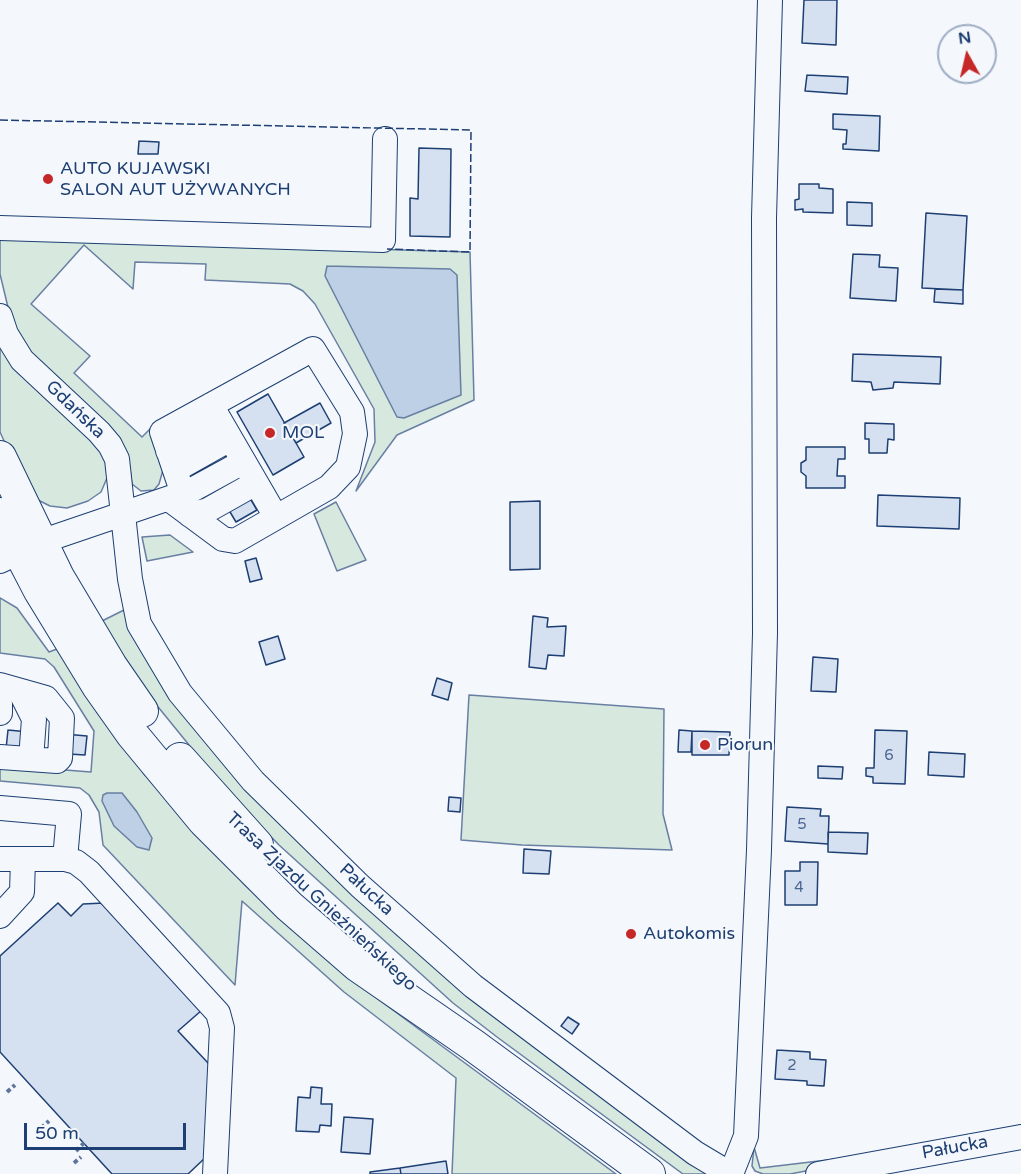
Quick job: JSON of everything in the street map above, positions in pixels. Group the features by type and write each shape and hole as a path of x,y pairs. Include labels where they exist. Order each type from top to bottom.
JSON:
{"main road":[{"path":"0,457 20,552"},
{"path":"0,514 20,552"},
{"name":"Trasa Zjazdu Gnieźnieńskiego","path":"20,552 98,686 132,734 204,821 289,906 357,965 473,1045 650,1174"}],"street":[{"path":"730,1174 746,1136 759,850 765,633 764,218 770,0"},
{"path":"0,228 382,240 384,139"},
{"name":"Gdańska","path":"0,316 6,334 22,360 110,445 117,459 123,516"},
{"path":"172,461 312,349 352,412 355,434 348,467 329,487 272,510 235,541 223,539 180,503 172,461 162,432 220,422"},
{"path":"220,422 272,510"},
{"path":"20,552 123,516 180,503 243,462"},
{"path":"180,503 208,510 256,483"},
{"name":"Pałucka","path":"123,516 132,594 139,624 149,645 180,693 253,781 360,886 473,986 695,1154 730,1174"},
{"path":"0,757 57,761 60,758 62,718 46,698 10,688"},
{"path":"0,704 0,713"},
{"path":"0,808 69,814 65,859"},
{"path":"0,916 22,892 11,859 65,859 89,872 218,1013 222,1028 215,1174"},
{"name":"Pałucka","path":"818,1174 1021,1137"}],"path":[{"path":"7,1092 15,1085"},
{"path":"41,1128 48,1121"},
{"path":"76,1151 84,1143"},
{"path":"74,1163 81,1156"}],"shaded area":[{"path":"0,238 470,252 474,400 397,435 356,491 375,442 374,409 315,304 303,291 290,284 205,280 206,264 135,262 133,289 84,245 31,304 90,356 74,373 142,437 153,426 165,463 159,484 154,490 141,491 132,484 130,469 32,356 12,324 0,274"},
{"path":"0,340 97,444 107,462 107,478 101,492 88,501 67,508 50,506 36,499 26,489 0,432"},
{"path":"336,502 366,560 337,571 314,514"},
{"path":"170,535 193,552 147,561 142,537"},
{"path":"0,598 17,608 49,652 57,649 144,774 246,886 367,991 616,1174 452,1174 456,1078 344,992 242,901 235,985 103,845 99,812 89,795 80,788 0,781 0,765 91,772 94,731 54,667 45,659 0,653"},
{"path":"126,609 239,776 708,1174 683,1174 497,1037 453,1003 279,845 224,788 137,681 100,622"},
{"path":"469,695 664,709 663,814 672,850 522,845 461,840"},
{"path":"1021,1125 1021,1130 790,1174 763,1174 755,1171 752,1166 754,1147 760,1168 878,1154"}],"water":[{"path":"327,266 450,269 457,275 461,395 404,418 397,417 325,276"},
{"path":"122,793 137,812 152,838 149,850 137,847 114,826 102,801 103,795"}],"building":[{"path":"804,0 837,0 836,45 802,43"},
{"path":"807,75 848,77 847,94 805,91"},
{"path":"833,114 880,116 879,151 843,149 843,144 846,144 847,130 833,129"},
{"path":"139,141 159,142 158,154 138,154"},
{"path":"419,148 451,149 450,237 410,236 410,198 418,199"},
{"path":"799,184 819,184 819,188 833,189 833,213 795,210 795,200 799,199"},
{"path":"847,202 872,203 872,226 847,225"},
{"path":"926,213 967,216 963,290 922,288"},
{"path":"853,254 880,255 879,267 898,268 896,301 850,298"},
{"path":"935,289 963,290 963,304 934,302"},
{"path":"853,354 941,357 940,384 894,382 893,388 873,390 871,382 852,381"},
{"name":"MOL","path":"268,394 304,457 273,475 237,412"},
{"path":"320,403 331,423 296,443 284,423"},
{"path":"865,423 894,424 894,440 888,439 887,453 869,453 869,439 865,439"},
{"path":"210,431 257,510 236,522 189,443"},
{"path":"806,447 845,447 845,459 838,459 837,476 845,476 845,488 806,488 806,476 801,472 801,463 806,460"},
{"path":"878,495 960,498 959,529 877,526"},
{"path":"540,501 540,569 510,570 510,502"},
{"path":"256,558 262,579 250,582 245,561"},
{"path":"533,616 548,618 547,627 566,626 564,656 548,655 546,669 529,667"},
{"path":"278,636 285,659 266,665 259,642"},
{"path":"813,657 838,659 836,692 811,691"},
{"path":"437,678 452,683 448,700 432,695"},
{"path":"8,730 39,733 38,751 6,749"},
{"path":"679,730 692,731 691,752 678,752"},
{"path":"875,730 907,731 905,784 873,783 873,777 866,776 866,768 874,768"},
{"path":"692,731 730,732 729,755 692,755"},
{"path":"53,733 87,736 85,755 52,753"},
{"path":"929,752 965,754 964,777 928,775"},
{"path":"818,766 843,767 842,779 818,778"},
{"path":"449,797 461,798 460,812 448,811"},
{"path":"787,807 821,809 820,816 829,816 828,844 785,841"},
{"path":"828,832 868,833 867,854 828,852"},
{"path":"524,849 551,851 549,874 523,873"},
{"path":"800,862 818,862 817,905 785,905 785,871 800,871"},
{"path":"58,903 71,916 83,904 104,903 202,1010 178,1031 209,1064 206,1157 188,1174 112,1174 0,1052 0,956"},
{"path":"568,1017 579,1024 572,1034 561,1026"},
{"path":"777,1050 810,1052 810,1059 826,1060 824,1086 807,1085 807,1081 775,1079"},
{"path":"311,1087 322,1088 321,1104 332,1104 331,1126 320,1125 319,1132 296,1131 298,1097 310,1098"},
{"path":"344,1117 373,1119 370,1154 341,1152"},
{"path":"446,1161 448,1174 401,1174 400,1168"},
{"path":"400,1168 401,1174 370,1174 370,1172"}],"fence":[{"path":"0,120 471,130 470,252 387,249"}],"place":[{"name":"AUTO KUJAWSKI SALON AUT UŻYWANYCH","path":"48,179"},
{"name":"MOL","path":"270,433"},
{"name":"Piorun","path":"705,745"},
{"name":"Autokomis","path":"631,934"}]}
